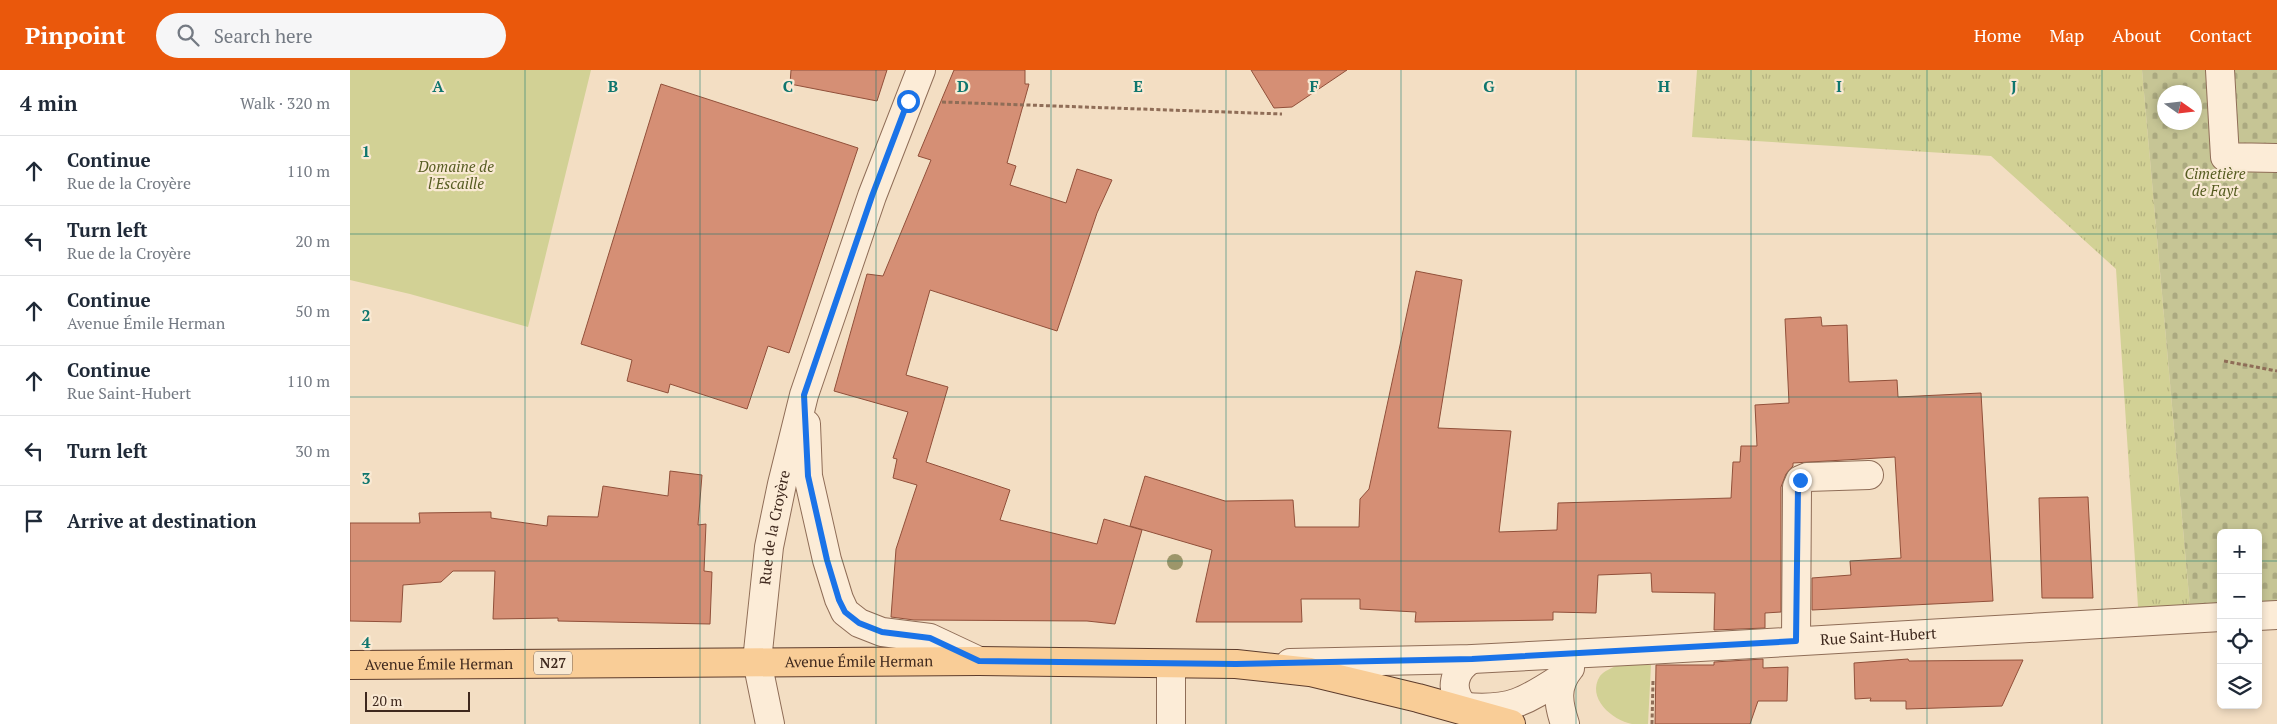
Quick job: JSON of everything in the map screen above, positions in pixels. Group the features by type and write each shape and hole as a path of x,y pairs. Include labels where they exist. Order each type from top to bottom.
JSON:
{"main road":[{"name":"Avenue Émile Herman","path":"350,665 979,661 1236,664 1310,672 1473,711 1511,724"}],"street":[{"name":"Rue de la Croyère","path":"770,724 756,662 769,547 782,484 804,395 872,196 921,70"},
{"path":"2220,70 2226,157 2277,158"},
{"name":"Rue de la Croyère","path":"804,395 808,476 827,560 839,600 845,612 859,623 882,632 930,638 979,661"},
{"path":"1796,641 1798,487 1800,480 1869,475"},
{"path":"2262,616 2277,615"},
{"name":"Rue Saint-Hubert","path":"1236,664 1472,659 2217,617"},
{"path":"1472,659 1462,664 1456,673 1454,686 1456,695 1473,711 1516,705 1564,676 1575,663 1589,653"},
{"path":"1171,664 1171,724"},
{"path":"1564,676 1558,693 1559,707 1565,724"}],"path":[{"path":"908,101 1282,114"},
{"path":"2224,361 2277,371"},
{"path":"1652,724 1654,650"}],"green space":[{"name":"Domaine de l'Escaille","path":"350,70 591,70 528,327 410,294 350,280"},
{"path":"1697,70 2142,70 2191,618 2139,622 2116,269 1991,156 1692,137"},
{"name":"Cimetière de Fayt","path":"2142,70 2277,70 2277,615 2262,616 2262,529 2217,529 2217,617 2191,618"},
{"path":"1618,665 1651,665 1648,724 1624,722 1609,713 1599,700 1596,692 1600,676"}],"building":[{"path":"791,70 887,70 877,101 790,84"},
{"path":"954,70 1025,70 1025,84 1029,84 1007,163 1016,166 1010,185 1066,203 1077,169 1112,180 1097,213 1057,331 930,290 906,375 948,387 926,462 1010,490 1000,520 1097,544 1104,519 1142,530 1115,624 1087,621 914,620 891,617 896,549 917,485 893,478 897,459 893,458 908,412 834,391 867,274 883,276 931,160 918,156"},
{"path":"1251,70 1347,70 1292,107 1274,108"},
{"path":"661,84 858,148 789,353 768,346 747,409 670,384 668,393 627,381 632,360 581,344"},
{"path":"1416,271 1462,280 1438,428 1511,431 1499,532 1557,530 1558,503 1731,498 1733,462 1740,462 1741,446 1757,446 1755,405 1789,403 1785,319 1821,317 1822,326 1847,325 1849,382 1897,380 1898,397 1981,393 1993,601 1812,610 1812,578 1851,575 1850,561 1901,558 1895,457 1793,463 1781,487 1781,612 1765,613 1765,628 1714,630 1715,593 1652,592 1651,573 1598,575 1596,613 1553,612 1553,620 1415,622 1416,612 1360,609 1360,599 1301,599 1302,622 1196,622 1212,550 1130,526 1145,476 1225,501 1293,500 1295,527 1359,527 1360,499 1369,489"},
{"path":"670,471 702,475 698,525 706,524 704,571 712,572 710,624 558,621 558,618 493,619 495,571 453,571 441,582 403,585 401,622 350,621 350,523 420,523 419,513 491,512 491,518 547,526 548,516 598,517 603,486 668,496"},
{"path":"2088,497 2093,598 2042,598 2039,498"},
{"path":"1763,659 1763,668 1788,667 1787,701 1758,701 1750,724 1655,724 1656,665 1714,665 1714,662"},
{"path":"1908,659 1909,661 2023,660 2002,706 1906,709 1906,701 1870,701 1871,698 1855,699 1854,663"}],"route":[{"path":"908,101 872,196 804,395 808,476 827,560 839,600 845,612 859,623 882,632 930,638 979,661 1236,664 1472,659 1796,641 1798,487 1800,480"}]}
